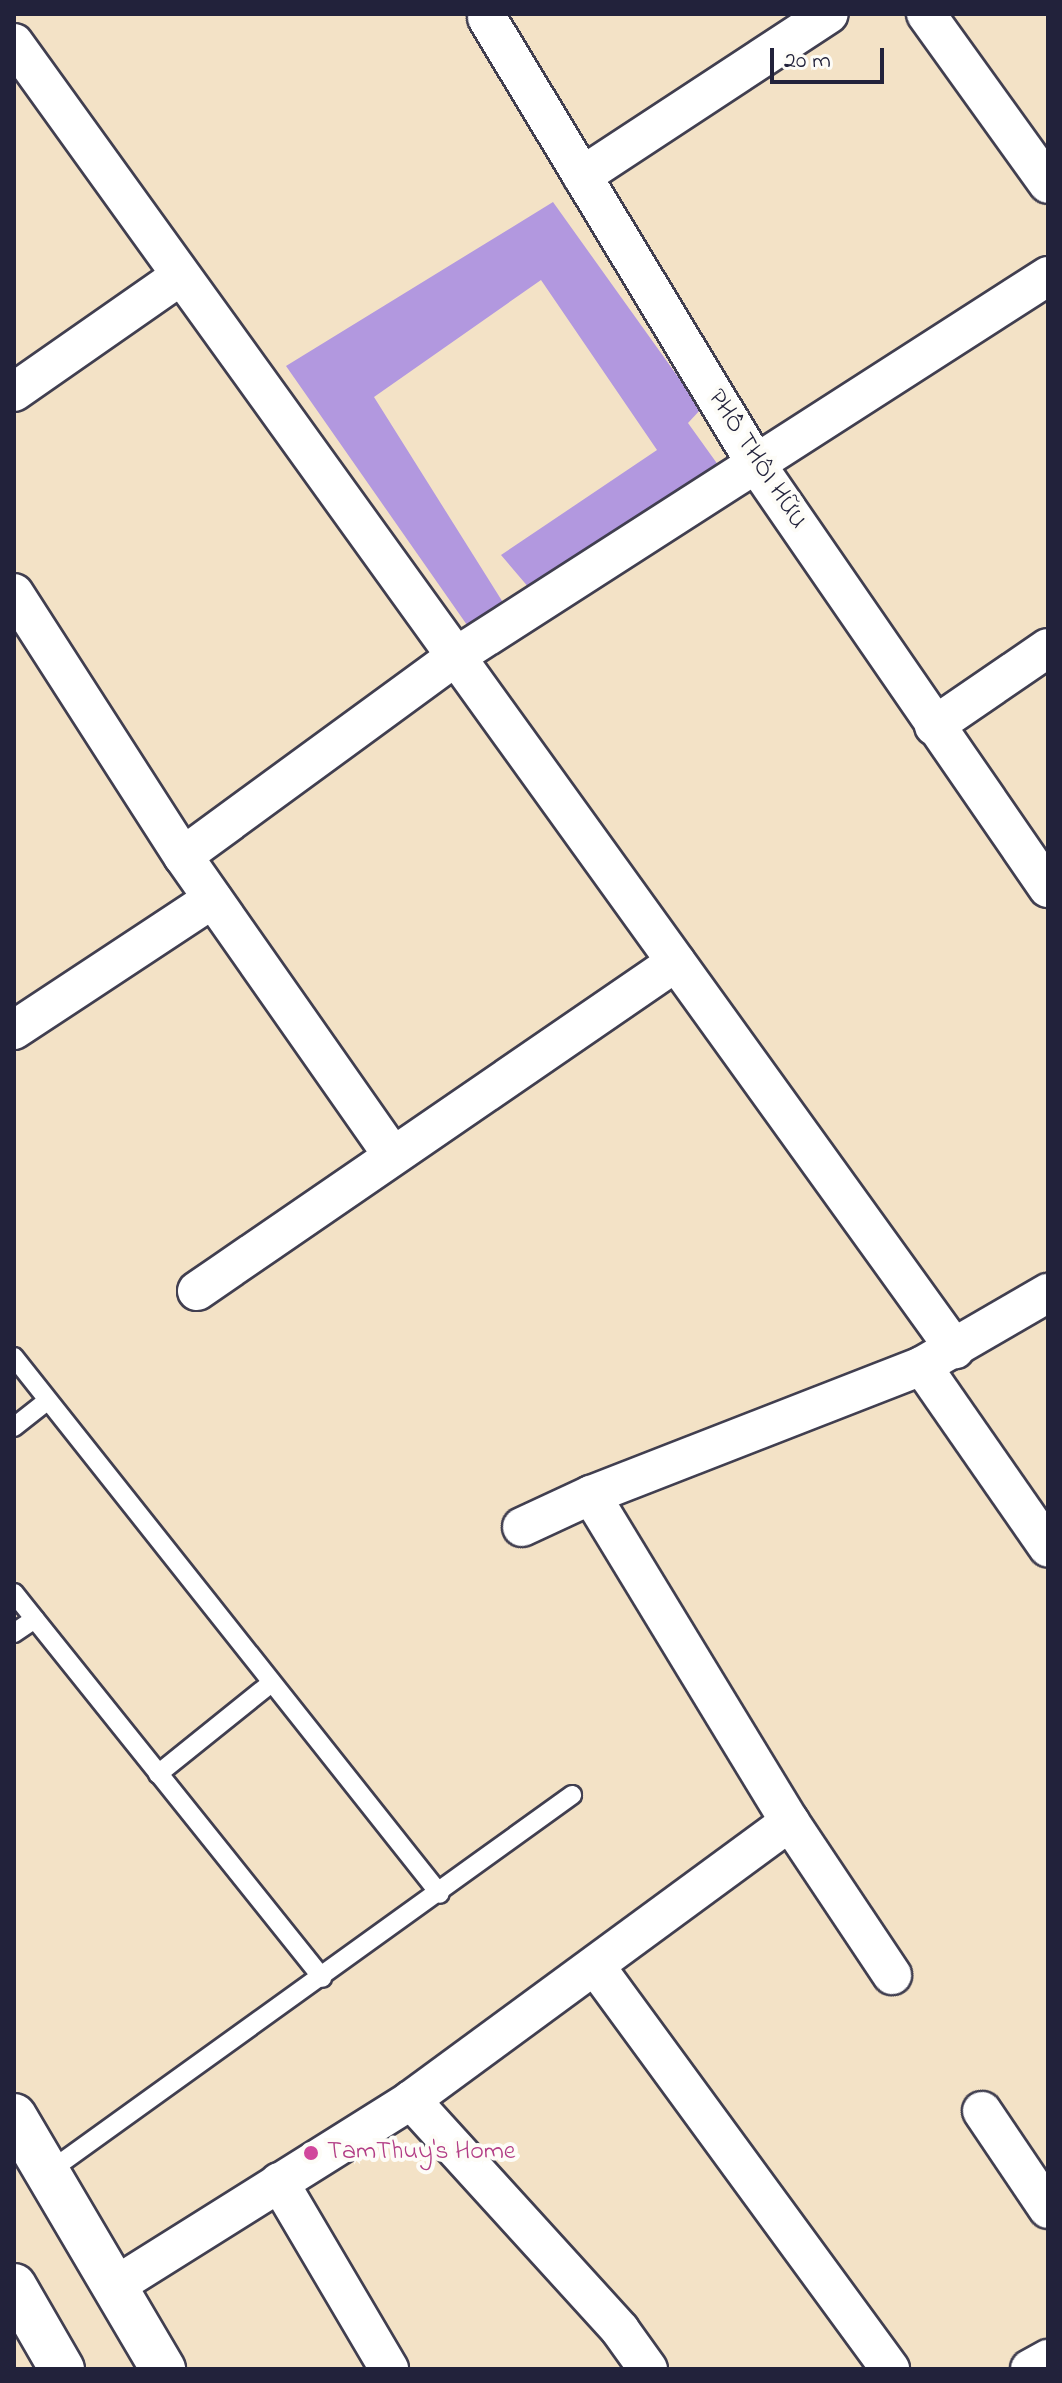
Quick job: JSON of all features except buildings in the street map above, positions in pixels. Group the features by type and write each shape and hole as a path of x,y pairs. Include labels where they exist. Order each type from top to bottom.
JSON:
{"street":[{"path":"582,176 829,14"},
{"path":"926,14 1048,184"},
{"name":"PHỐ THÔI HỮU","path":"487,18 756,464 1048,888"},
{"path":"14,43 676,962 938,1358 1048,1547"},
{"path":"14,392 180,276"},
{"path":"183,856 455,657 1048,276"},
{"path":"14,593 183,856 393,1156"},
{"path":"934,726 1048,648"},
{"path":"14,1030 213,899"},
{"path":"197,1291 676,962"},
{"path":"522,1527 591,1495 938,1358 1048,1293"},
{"path":"591,1495 790,1822 892,1975"},
{"path":"115,2286 411,2100 790,1822"},
{"path":"596,1967 890,2369"},
{"path":"411,2100 620,2330 648,2369"},
{"path":"982,2111 1048,2209"},
{"path":"14,2116 163,2369"},
{"path":"279,2182 389,2369"},
{"path":"14,2286 62,2369"},
{"path":"1030,2369 1048,2359"}],"lane":[{"path":"14,1357 440,1894"},
{"path":"14,1427 47,1401"},
{"path":"14,1593 322,1978"},
{"path":"14,1633 35,1619"},
{"path":"158,1774 271,1683"},
{"path":"47,2173 440,1894 572,1795"}],"place":[{"name":"TamThuy's Home","path":"311,2153"}]}
